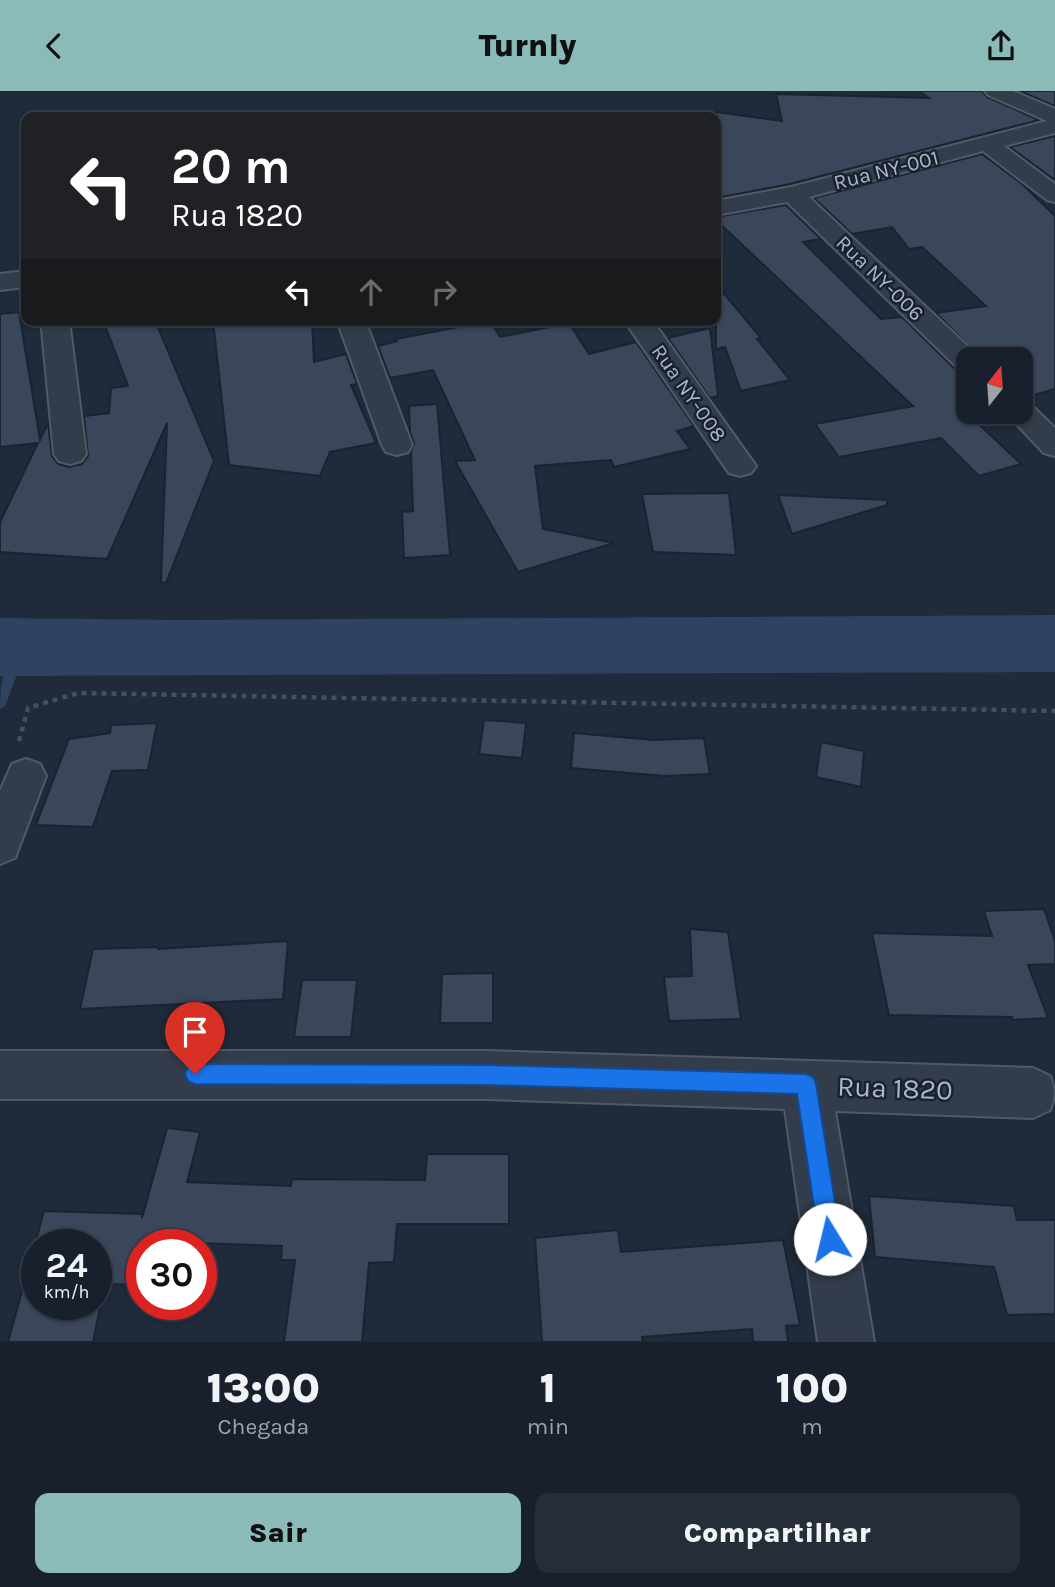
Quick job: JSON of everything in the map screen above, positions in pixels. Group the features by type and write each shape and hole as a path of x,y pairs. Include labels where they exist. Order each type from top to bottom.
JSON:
{"street":[{"path":"995,91 1055,117"},
{"name":"Rua NY-001","path":"721,207 792,194 1055,126"},
{"path":"989,145 1055,195"},
{"name":"Rua NY-006","path":"792,194 956,351"},
{"path":"0,282 21,280"},
{"path":"56,326 70,454"},
{"path":"353,326 397,445"},
{"name":"Rua NY-008","path":"642,326 740,466"},
{"path":"1032,424 1055,446"},
{"path":"0,845 26,776"},
{"name":"Rua 1820","path":"0,1075 487,1075 1033,1093"},
{"path":"806,1084 845,1342"}],"path":[{"path":"26,776 16,751 28,708 78,693 1055,711"}],"water":[{"path":"1055,615 1055,672 0,676 0,618 182,620"}],"building":[{"path":"918,91 982,91 987,97 1039,120 790,184 721,197 721,113 782,121 776,94 929,98"},
{"path":"1020,91 1055,91 1055,106"},
{"path":"1055,136 1055,178 1010,147"},
{"path":"982,154 1021,183 1055,216 1055,389 1033,395 1033,347 970,347 936,313 986,306 922,247 909,249 892,227 852,234 814,198"},
{"path":"786,205 821,239 803,242 881,319 902,317 956,370 956,424 979,424 1021,464 979,476 941,438 839,457 815,424 913,406 721,225 721,216"},
{"path":"721,290 761,338 757,339 790,380 741,391 725,347 716,349 716,326 721,326"},
{"path":"19,312 40,440 48,423 52,456 58,464 69,467 82,464 88,456 84,416 109,413 111,388 128,386 105,326 158,326 214,461 166,583 161,582 167,423 107,559 0,552 0,522 38,443 0,447 0,314"},
{"path":"214,326 312,326 314,362 346,354 357,384 351,385 376,443 330,452 320,476 229,465"},
{"path":"464,326 493,326 500,337 554,326 571,326 589,354 636,342 694,426 677,431 690,449 614,467 611,460 535,466 543,529 614,543 518,572 455,461 475,460 433,370 390,378 378,346 397,341 396,339"},
{"path":"710,328 718,396 710,398 668,338"},
{"path":"437,404 450,555 404,558 402,512 413,511 411,452 414,444 410,432 409,406"},
{"path":"729,493 736,555 653,552 642,494"},
{"path":"778,495 887,500 887,505 792,534"},
{"path":"484,720 526,723 522,758 479,754"},
{"path":"157,723 148,770 112,771 93,827 36,825 69,739 110,733 111,725"},
{"path":"574,733 653,740 704,738 710,774 665,776 571,768"},
{"path":"821,742 864,751 861,787 816,777"},
{"path":"1044,909 1055,941 1055,964 1028,965 1048,1018 1013,1020 1012,1017 889,1015 872,933 992,936 984,911"},
{"path":"690,929 728,932 741,1019 669,1021 664,977 692,976"},
{"path":"288,941 283,999 80,1009 93,949 158,949"},
{"path":"493,973 493,1023 440,1023 442,974"},
{"path":"302,980 357,980 351,1037 294,1037"},
{"path":"167,1128 200,1132 187,1182 291,1186 292,1179 425,1180 427,1154 509,1154 509,1224 397,1224 394,1262 369,1263 362,1342 284,1342 295,1260 281,1260 282,1246 217,1244 217,1229 126,1229 126,1285 112,1284 112,1229 39,1229 44,1211 142,1214 142,1218"},
{"path":"869,1196 1014,1206 1017,1220 1055,1220 1055,1314 1007,1315 994,1267 875,1257"},
{"path":"618,1230 621,1252 783,1240 800,1325 786,1326 788,1342 753,1342 752,1329 642,1337 643,1342 542,1342 535,1238"},
{"path":"21,1295 21,1320 98,1320 93,1342 8,1342"}],"waterway":[{"path":"0,704 16,661"}],"route":[{"path":"195,1074 487,1075 806,1084 830,1239"}]}
